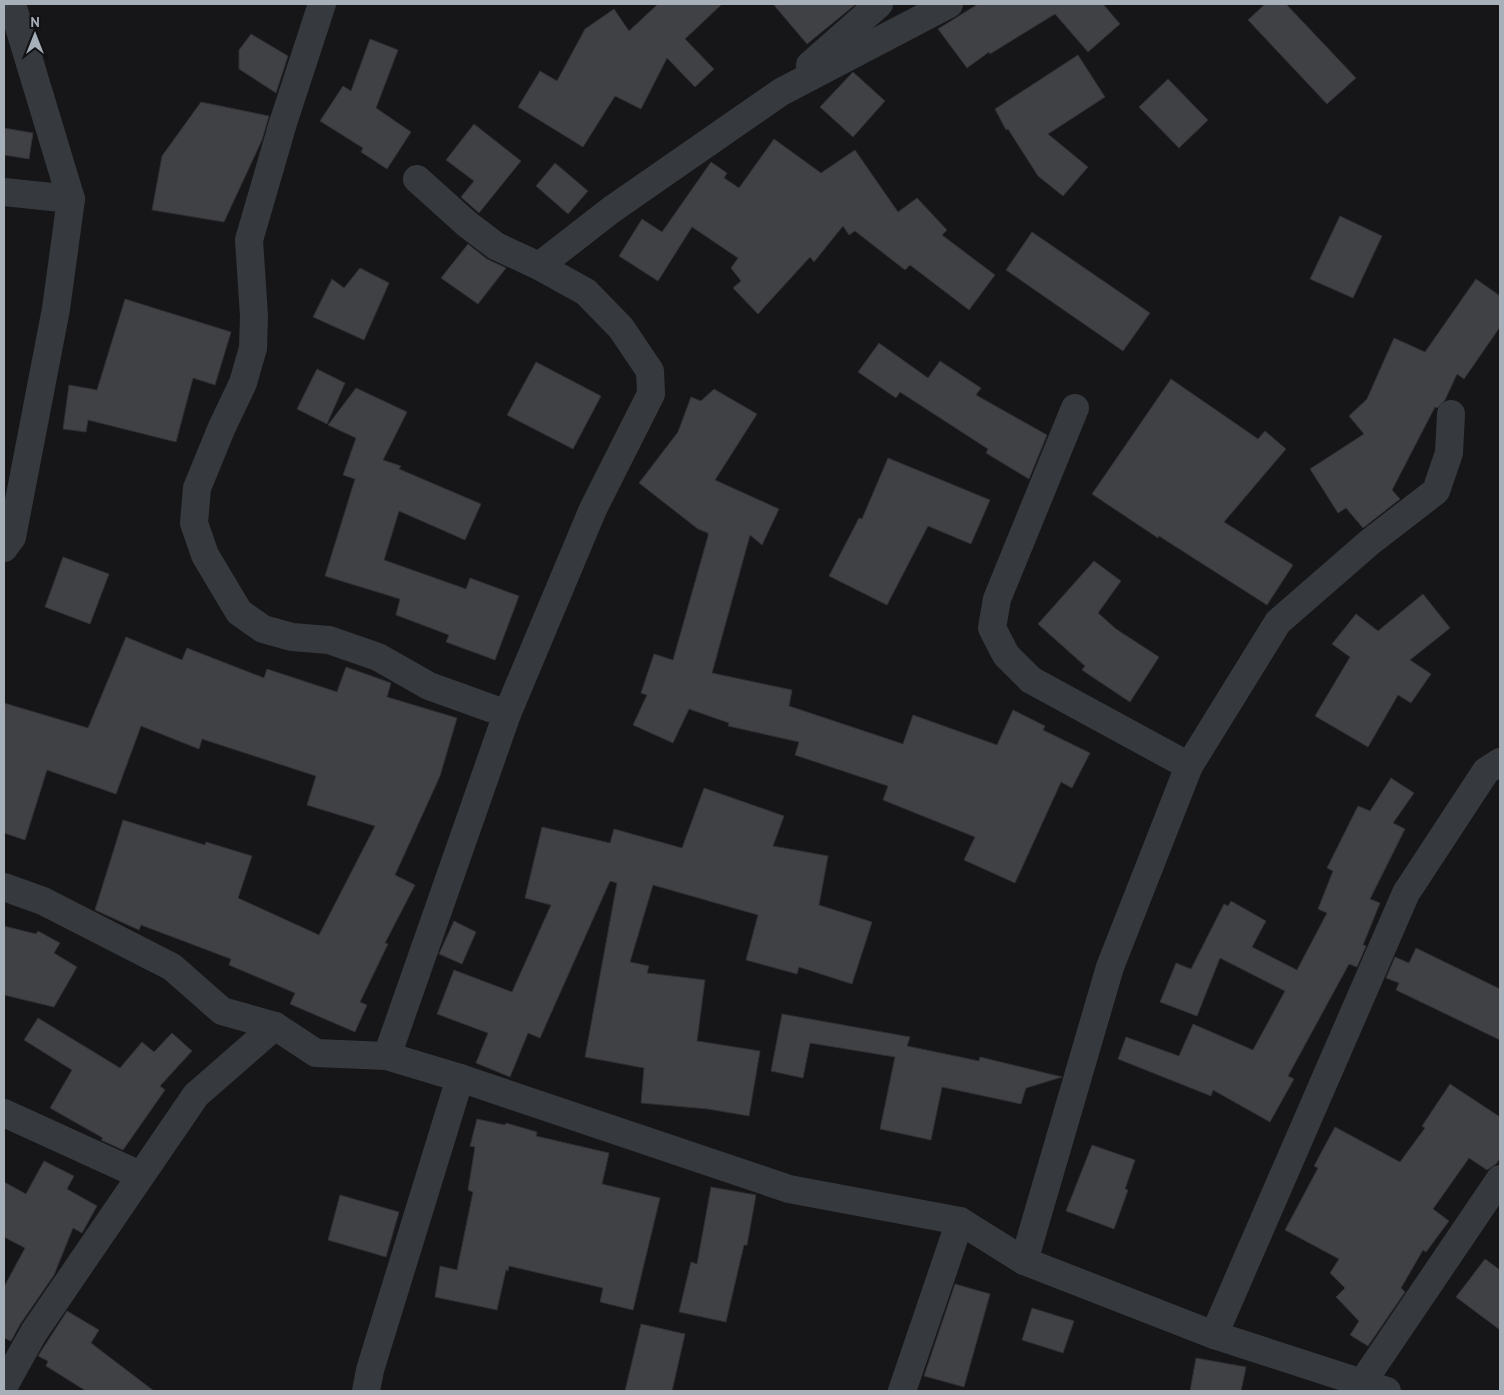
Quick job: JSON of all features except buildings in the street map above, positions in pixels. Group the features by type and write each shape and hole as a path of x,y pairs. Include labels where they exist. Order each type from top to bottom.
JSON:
{"street":[{"path":"4,548 12,537 56,309 71,199 12,4"},
{"path":"322,4 282,123 249,240 254,316 253,348 243,383 222,427 197,488 194,523 204,555 239,612 263,630 292,637 329,640 378,657 428,686 507,714"},
{"path":"781,92 879,4"},
{"path":"539,266 611,210 781,92 949,4"},
{"path":"387,1056 507,714 593,509 651,394 650,371 621,328 586,292 539,266 496,246 467,224 418,179"},
{"path":"4,192 71,199"},
{"path":"1075,408 997,599 992,628 1006,655 1031,680 1189,766"},
{"path":"1024,1262 1110,967 1189,766 1278,622 1370,542 1436,490 1449,453 1452,414"},
{"path":"1214,1335 1406,893 1486,771 1500,762"},
{"path":"4,887 43,901 172,967 222,1011 275,1026 316,1052 387,1056 460,1078 789,1189 960,1221 1024,1262 1214,1335 1387,1391"},
{"path":"4,1386 34,1332 196,1095 275,1026"},
{"path":"366,1391 370,1370 460,1078"},
{"path":"4,1113 140,1175"},
{"path":"1362,1383 1500,1179"},
{"path":"902,1391 960,1221"}]}
